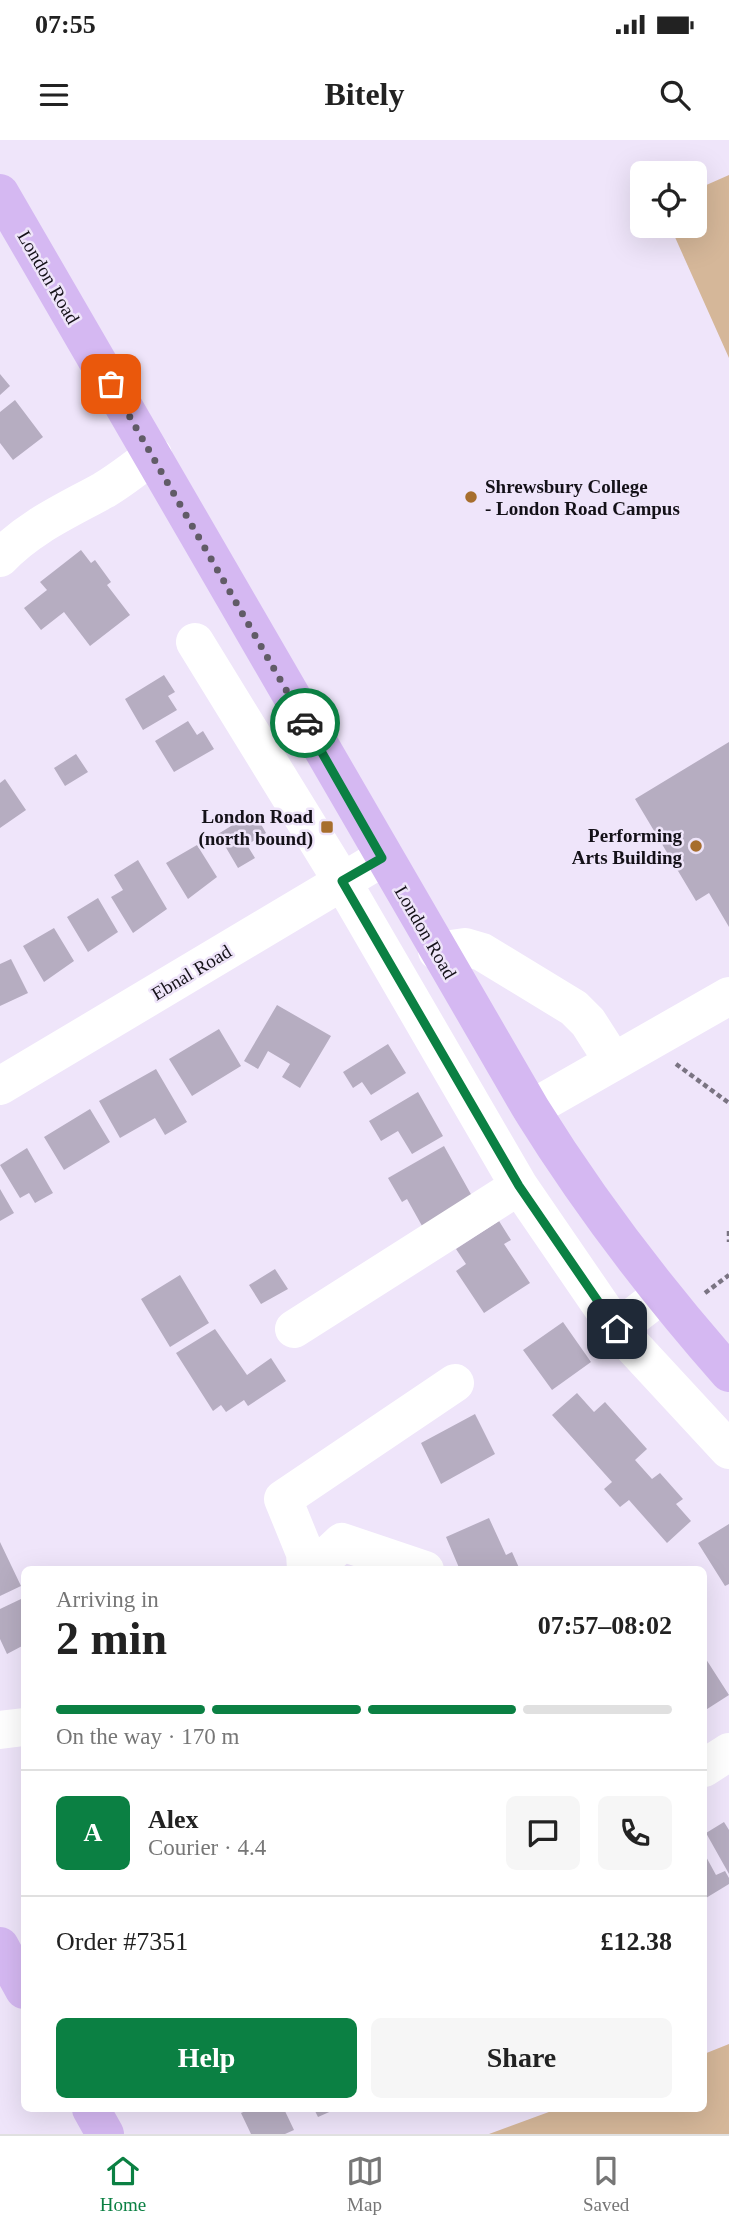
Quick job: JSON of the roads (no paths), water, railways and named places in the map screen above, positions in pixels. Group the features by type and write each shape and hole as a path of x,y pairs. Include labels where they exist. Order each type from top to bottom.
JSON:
{"main road":[{"name":"London Road","path":"0,193 153,455 382,858 531,1109 580,1188 661,1295 729,1373"},
{"path":"0,1946 21,1984"},
{"path":"92,2112 105,2134"}],"street":[{"path":"0,558 10,547 68,507 105,490 153,455"},
{"path":"195,642 342,881 519,1186 617,1329 729,1450"},
{"name":"Ebnal Road","path":"0,1086 382,858"},
{"path":"437,951 465,947 482,951 574,1008 588,1022 613,1061"},
{"path":"531,1109 729,996"},
{"path":"294,1329 519,1186"},
{"path":"617,1329 661,1295"},
{"path":"306,1566 305,1553 284,1499 455,1383"},
{"path":"316,1566 342,1542 413,1566"},
{"path":"0,1730 21,1727"},
{"path":"707,1766 729,1752"}],"place":[{"name":"Shrewsbury College - London Road Campus","path":"471,497"},
{"name":"London Road (north bound)","path":"327,827"},
{"name":"Performing Arts Building","path":"696,846"}]}
